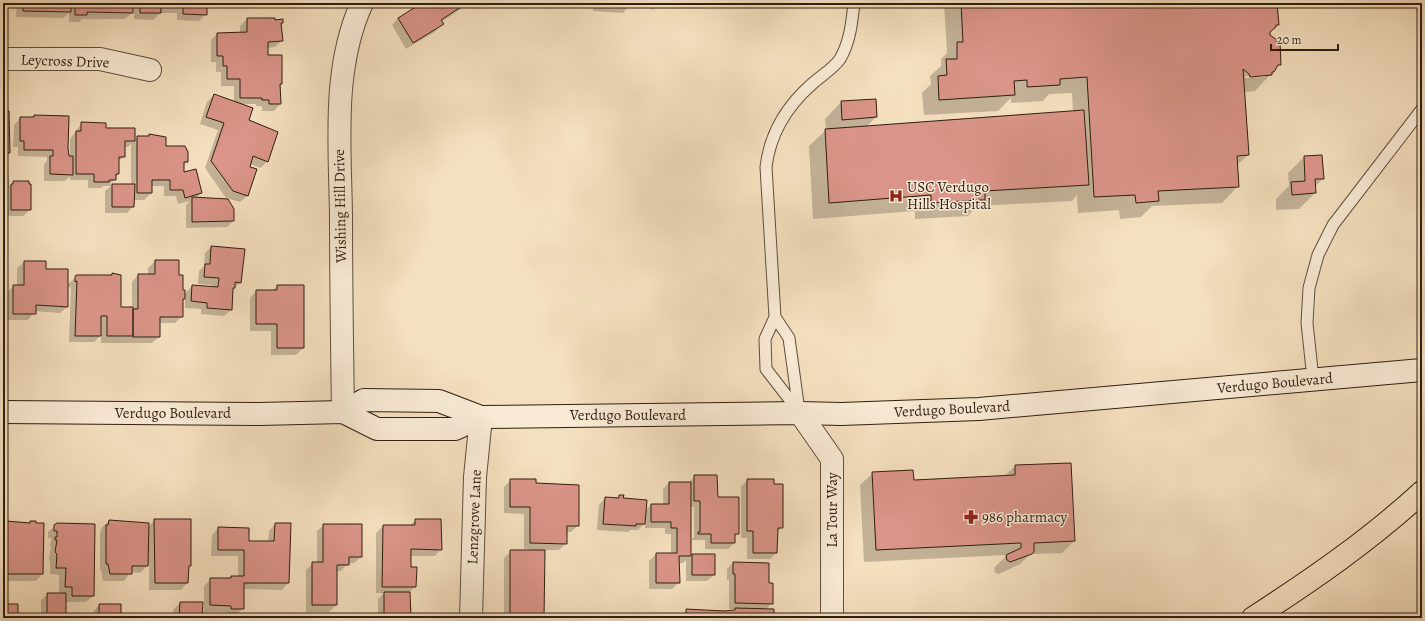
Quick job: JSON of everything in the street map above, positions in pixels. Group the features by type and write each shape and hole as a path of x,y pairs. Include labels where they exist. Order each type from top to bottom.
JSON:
{"highway":[{"path":"1253,618 1322,574 1404,509 1422,492"}],"main road":[{"name":"Wishing Hill Drive","path":"343,412 340,113 347,45 352,24 362,3"},
{"name":"Leycross Drive","path":"3,58 100,59 150,70"},
{"name":"Verdugo Boulevard","path":"343,412 364,400 439,401 481,417 800,413 842,414 979,409 1422,370"},
{"name":"Verdugo Boulevard","path":"3,412 259,414 343,412 377,429 455,429 481,417"},
{"name":"La Tour Way","path":"800,413 832,459 832,618"},
{"name":"Lenzgrove Lane","path":"471,618 475,477 481,417"}],"lane":[{"path":"800,413 766,368 765,339 775,317 766,167 768,148 776,130 796,98 839,60 847,43 854,3"},
{"path":"1313,379 1306,323 1309,288 1318,255 1333,225 1422,109"},
{"path":"775,317 789,338 800,413"}],"building":[{"path":"23,3 71,3 71,12 23,11"},
{"path":"75,3 133,3 133,13 87,12 87,15 75,15"},
{"path":"140,3 207,3 207,15 183,14 183,7 161,6 161,13 140,13"},
{"path":"422,3 467,3 441,20 444,24 413,43 398,18"},
{"path":"599,3 631,3 630,6 599,5"},
{"path":"961,3 1277,3 1279,25 1276,25 1276,27 1270,32 1270,35 1277,40 1277,43 1280,42 1281,65 1278,65 1274,72 1272,72 1272,75 1250,77 1249,74 1243,69 1249,155 1237,156 1239,187 1158,191 1159,201 1136,203 1135,195 1094,197 1087,77 1060,79 1060,85 1027,87 1027,80 1014,81 1015,95 939,100 938,76 947,75 946,59 957,59 957,42 963,42"},
{"path":"247,18 275,18 275,20 283,19 283,23 281,23 283,41 268,42 268,55 282,55 282,84 280,84 281,104 269,104 269,100 262,100 262,98 240,98 240,79 227,79 227,66 223,66 223,56 217,56 217,33 247,32"},
{"path":"214,94 253,108 249,120 278,132 268,162 253,156 250,167 257,169 248,196 233,191 211,161 224,123 206,117"},
{"path":"876,99 877,117 842,120 841,101"},
{"path":"1084,110 1089,185 985,191 985,200 931,203 931,195 829,203 825,129"},
{"path":"3,111 9,111 10,153 7,153 8,187 3,187"},
{"path":"34,115 69,116 68,148 69,156 73,156 73,175 50,174 50,156 53,156 53,150 24,150 24,141 20,141 20,117 34,117"},
{"path":"81,122 106,123 106,128 135,128 135,141 125,141 125,157 119,157 119,174 116,174 116,180 109,180 109,182 94,182 94,174 76,174 76,131 81,131"},
{"path":"149,134 166,137 166,146 185,146 188,152 188,162 184,162 184,172 196,169 202,193 185,198 183,190 170,190 170,180 152,180 152,193 137,193 137,136 149,136"},
{"path":"1322,155 1324,179 1315,179 1316,193 1292,195 1291,182 1305,181 1304,156"},
{"path":"13,181 29,181 29,184 31,184 31,210 11,210 11,184 13,184"},
{"path":"112,184 135,184 134,207 112,207"},
{"path":"192,197 228,199 234,209 234,221 192,222"},
{"path":"211,246 245,249 241,283 235,282 235,288 233,288 232,310 207,308 207,303 191,301 192,285 218,287 219,278 204,277 205,264 210,264"},
{"path":"155,260 179,260 179,275 183,275 183,290 185,290 185,299 183,299 183,317 160,317 160,337 133,337 133,309 138,309 138,274 155,274"},
{"path":"24,261 46,261 46,269 68,269 68,307 36,305 36,314 13,314 13,285 24,285"},
{"path":"112,273 121,275 121,307 133,307 133,336 107,336 107,316 101,316 101,336 75,336 76,275 112,275"},
{"path":"277,285 304,285 304,348 277,348 277,324 256,324 256,290 277,290"},
{"path":"1071,463 1075,541 1034,543 1034,552 1032,554 1010,562 1007,560 1006,555 1021,548 1021,543 876,550 872,472 913,470 914,480 1015,475 1015,465"},
{"path":"694,475 717,475 718,497 739,497 739,534 735,534 735,543 711,543 711,534 698,534 698,532 700,532 700,501 694,501"},
{"path":"510,479 536,479 536,483 579,485 579,526 567,526 567,544 530,543 530,507 510,507"},
{"path":"747,479 774,479 774,484 783,484 783,528 778,528 777,553 753,553 753,531 747,531"},
{"path":"669,482 691,482 691,556 679,556 680,583 656,583 656,553 677,553 677,528 671,528 671,522 651,522 651,504 669,504"},
{"path":"619,495 624,495 623,498 647,500 645,524 636,524 636,526 603,524 605,497 619,498"},
{"path":"154,519 191,519 191,566 189,566 188,583 155,583"},
{"path":"415,519 441,519 442,550 411,549 411,567 417,567 416,587 382,587 383,525 415,525"},
{"path":"109,520 149,523 148,566 132,566 132,574 110,574 108,564 106,564 106,525 108,525"},
{"path":"6,521 30,523 30,521 36,521 36,523 44,523 43,574 6,574"},
{"path":"57,523 95,524 94,596 72,596 72,587 65,587 66,568 56,568 57,554 55,552 57,540 55,540 55,537 57,537 57,531 54,531 54,525"},
{"path":"275,523 291,523 289,583 244,583 244,609 231,609 231,606 210,605 210,578 231,578 231,576 244,576 244,550 218,550 218,527 249,528 249,541 274,541"},
{"path":"323,524 362,524 362,557 349,557 349,565 337,565 337,605 312,605 312,562 323,562"},
{"path":"510,550 545,550 544,618 510,618"},
{"path":"692,554 715,554 715,575 692,575"},
{"path":"733,562 769,563 769,583 773,583 773,604 735,603 735,574 733,574"},
{"path":"384,592 410,592 411,618 384,618"},
{"path":"47,593 66,593 66,615 47,615"},
{"path":"180,602 203,602 202,618 179,618"},
{"path":"3,604 18,604 18,618 3,618"},
{"path":"99,604 121,604 121,618 99,618"},
{"path":"735,608 774,609 774,618 686,618 686,609 724,611 735,610"}],"place":[{"name":"USC Verdugo Hills Hospital","path":"896,196"},
{"name":"986 pharmacy","path":"971,517"}]}
